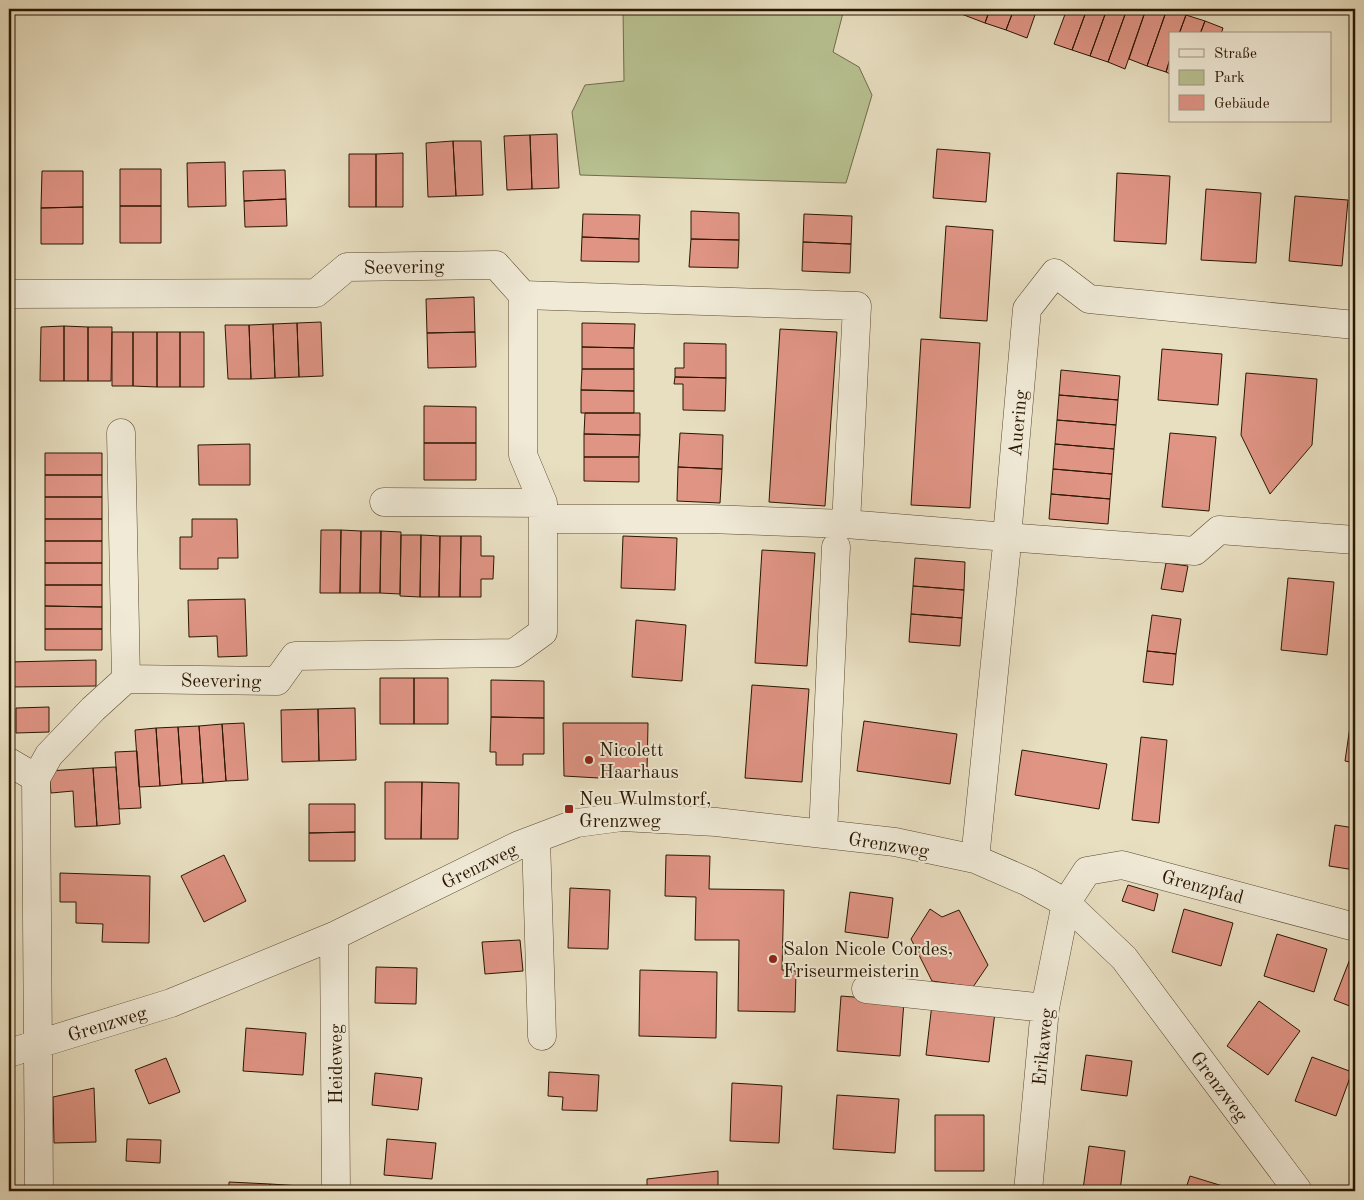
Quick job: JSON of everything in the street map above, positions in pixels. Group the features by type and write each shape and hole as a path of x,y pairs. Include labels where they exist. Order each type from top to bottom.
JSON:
{"street":[{"name":"Seevering","path":"9,294 316,293 347,267 496,265 523,295 523,455 543,511 543,632 514,653 295,656 277,681 126,679"},
{"name":"Auering","path":"1006,546 1027,308 1055,273 1089,299 1355,325"},
{"path":"523,295 857,306 823,834"},
{"path":"39,1191 36,778 49,755 126,679 121,433"},
{"path":"384,502 708,519 841,536 1006,546 1195,551 1219,530 1355,540"},
{"path":"975,859 1006,546"},
{"path":"9,762 36,778"},
{"name":"Grenzweg","path":"9,1053 171,1003 334,936 520,845 577,823 622,817 716,822 895,842 975,859 1028,882 1066,904 1124,958 1298,1191"},
{"path":"536,838 542,1036"},
{"name":"Grenzpfad","path":"1066,904 1087,871 1122,865 1355,927"},
{"name":"Erikaweg","path":"1028,1191 1045,1008 1066,904"},
{"name":"Heideweg","path":"334,936 336,1191"},
{"path":"866,990 1045,1008"}],"green space":[{"path":"623,9 844,9 833,52 859,67 872,95 846,183 580,175 572,112 585,85 624,81"}],"building":[{"path":"927,9 943,9 941,14"},
{"path":"945,9 966,9 964,15"},
{"path":"966,9 990,9 985,23 964,15"},
{"path":"990,9 1014,9 1006,30 985,23"},
{"path":"1014,9 1037,9 1027,38 1006,30"},
{"path":"1067,9 1087,9 1072,50 1054,44"},
{"path":"1087,9 1107,9 1090,56 1072,50"},
{"path":"1107,9 1127,9 1108,62 1090,56"},
{"path":"1127,9 1145,12 1125,69 1108,62"},
{"path":"1146,9 1167,9 1147,66 1129,59"},
{"path":"1167,9 1186,15 1180,32 1169,32 1169,62 1166,72 1147,66"},
{"path":"1186,15 1205,21 1201,32 1180,32"},
{"path":"1205,21 1223,28 1222,32 1201,32"},
{"path":"1169,62 1169,74 1166,72"},
{"path":"557,134 559,188 532,189 530,135"},
{"path":"530,135 532,189 507,190 504,136"},
{"path":"453,141 456,196 428,197 426,143"},
{"path":"453,141 481,141 483,195 456,196"},
{"path":"937,149 990,153 986,202 933,198"},
{"path":"403,153 403,207 376,207 376,154"},
{"path":"349,154 376,154 376,207 349,207"},
{"path":"225,162 226,206 188,207 187,163"},
{"path":"120,169 161,169 161,206 120,206"},
{"path":"285,170 286,199 244,201 243,171"},
{"path":"42,171 83,171 83,207 41,208"},
{"path":"1117,173 1170,176 1166,244 1114,241"},
{"path":"1206,189 1261,193 1256,263 1201,260"},
{"path":"1295,196 1348,200 1342,266 1289,261"},
{"path":"286,199 287,226 245,227 244,201"},
{"path":"120,206 161,206 161,243 120,243"},
{"path":"83,207 83,244 41,244 41,208"},
{"path":"691,211 739,213 739,240 691,239"},
{"path":"583,214 640,215 639,239 582,237"},
{"path":"804,214 852,216 851,244 803,242"},
{"path":"946,226 993,230 987,321 940,318"},
{"path":"582,237 639,239 639,262 581,261"},
{"path":"691,239 739,240 738,268 689,267"},
{"path":"803,242 851,244 850,273 802,271"},
{"path":"474,297 475,332 427,333 426,299"},
{"path":"321,322 323,376 299,377 297,323"},
{"path":"297,323 299,377 275,378 273,324"},
{"path":"582,323 635,324 634,348 582,347"},
{"path":"273,324 275,378 251,379 249,325"},
{"path":"225,325 249,325 251,379 228,379"},
{"path":"64,326 64,381 40,381 41,327"},
{"path":"64,326 88,327 88,381 64,381"},
{"path":"88,327 112,327 111,381 88,381"},
{"path":"780,329 837,332 825,506 769,502"},
{"path":"112,332 133,332 133,386 112,386"},
{"path":"133,332 157,332 157,387 133,386"},
{"path":"157,332 180,332 180,387 157,387"},
{"path":"180,332 204,332 204,387 180,387"},
{"path":"475,332 476,367 428,368 427,333"},
{"path":"921,339 980,343 970,508 911,505"},
{"path":"684,343 726,344 726,378 675,377 675,368 684,368"},
{"path":"582,347 634,348 634,369 582,369"},
{"path":"1162,349 1222,354 1218,405 1158,400"},
{"path":"582,369 634,369 634,391 581,390"},
{"path":"1061,370 1120,376 1118,400 1059,395"},
{"path":"1246,373 1317,379 1312,445 1270,494 1241,435"},
{"path":"675,377 726,378 725,411 683,410 683,384 674,384"},
{"path":"581,390 634,391 634,413 581,413"},
{"path":"1059,395 1118,400 1116,425 1057,420"},
{"path":"424,406 476,407 476,443 424,443"},
{"path":"585,413 640,413 640,435 584,434"},
{"path":"1057,420 1116,425 1114,449 1055,444"},
{"path":"1355,428 1355,500 1351,499"},
{"path":"680,433 723,435 722,469 678,467"},
{"path":"1170,433 1216,437 1209,511 1162,507"},
{"path":"584,434 640,435 639,457 584,457"},
{"path":"424,443 476,443 476,480 424,480"},
{"path":"250,444 250,485 199,485 198,445"},
{"path":"1055,444 1114,449 1112,474 1053,469"},
{"path":"45,453 102,453 102,475 45,475"},
{"path":"584,457 639,457 639,482 584,481"},
{"path":"678,467 722,469 720,503 677,501"},
{"path":"1053,469 1112,474 1110,499 1051,494"},
{"path":"45,475 102,475 102,497 45,497"},
{"path":"1051,494 1110,499 1108,524 1049,519"},
{"path":"45,497 102,497 102,519 45,519"},
{"path":"45,519 102,519 102,541 45,541"},
{"path":"192,519 237,519 238,558 218,558 218,569 180,569 180,537 192,537"},
{"path":"321,530 341,530 340,593 320,593"},
{"path":"341,530 361,531 360,593 340,593"},
{"path":"361,531 381,531 380,593 360,593"},
{"path":"381,531 401,532 400,594 380,593"},
{"path":"401,535 421,535 420,597 400,596"},
{"path":"421,535 440,536 439,597 420,597"},
{"path":"440,536 461,536 460,597 439,597"},
{"path":"461,536 481,536 481,556 494,556 493,579 481,579 481,597 460,597"},
{"path":"623,536 677,538 675,590 621,588"},
{"path":"45,541 102,541 102,563 45,563"},
{"path":"762,550 815,553 807,666 755,663"},
{"path":"915,558 965,562 964,590 913,586"},
{"path":"45,563 102,563 102,585 45,585"},
{"path":"1166,563 1188,566 1183,592 1161,589"},
{"path":"1288,578 1334,582 1327,655 1281,650"},
{"path":"45,585 102,585 102,607 45,606"},
{"path":"913,586 964,590 962,618 911,614"},
{"path":"245,599 247,656 218,657 217,636 189,637 188,600"},
{"path":"45,606 102,607 102,629 45,629"},
{"path":"911,614 962,618 960,646 909,642"},
{"path":"1152,615 1181,619 1176,654 1147,651"},
{"path":"636,620 686,625 682,681 632,677"},
{"path":"45,629 102,629 102,650 45,650"},
{"path":"1147,651 1176,654 1173,685 1143,682"},
{"path":"96,660 96,686 9,687 9,662"},
{"path":"380,678 414,678 414,724 380,724"},
{"path":"414,678 448,678 448,724 414,724"},
{"path":"491,680 544,681 544,718 491,717"},
{"path":"752,685 809,689 802,782 745,778"},
{"path":"1353,706 1355,706 1355,763 1345,761"},
{"path":"49,707 49,732 16,733 16,708"},
{"path":"355,708 356,760 319,761 318,709"},
{"path":"318,709 319,761 282,762 281,710"},
{"path":"491,717 544,718 544,754 523,754 523,765 496,765 496,752 490,752"},
{"path":"864,721 957,734 950,784 857,771"},
{"path":"244,723 248,780 226,781 222,724"},
{"path":"563,723 648,723 647,773 618,769 616,779 564,776"},
{"path":"222,724 226,781 203,783 199,726"},
{"path":"199,726 203,783 182,784 178,727"},
{"path":"178,727 182,784 160,786 156,728"},
{"path":"156,728 160,786 139,787 135,730"},
{"path":"1141,737 1167,740 1159,823 1132,820"},
{"path":"1022,750 1107,764 1099,809 1015,795"},
{"path":"137,751 141,808 119,809 115,752"},
{"path":"116,767 120,824 97,826 93,768"},
{"path":"93,768 97,826 75,827 73,791 51,793 49,771"},
{"path":"385,782 422,782 421,839 385,839"},
{"path":"422,782 459,783 458,839 421,839"},
{"path":"309,804 355,804 355,832 309,833"},
{"path":"1335,825 1355,828 1355,870 1329,866"},
{"path":"355,832 355,861 309,861 309,833"},
{"path":"224,855 246,901 204,922 181,876"},
{"path":"666,855 710,856 709,889 784,890 782,970 796,971 795,1012 738,1011 739,940 695,940 696,897 665,896"},
{"path":"60,873 150,876 149,943 102,942 103,924 76,923 76,902 60,902"},
{"path":"1128,885 1158,894 1154,911 1122,901"},
{"path":"570,888 610,890 608,949 568,948"},
{"path":"850,892 893,898 888,938 845,932"},
{"path":"930,909 942,917 959,910 988,965 973,987 932,981 911,939"},
{"path":"1184,909 1233,923 1221,966 1172,952"},
{"path":"1277,934 1327,949 1314,992 1264,976"},
{"path":"520,940 523,971 485,974 482,942"},
{"path":"1350,959 1355,962 1355,1008 1334,1000"},
{"path":"376,967 417,968 416,1004 375,1003"},
{"path":"640,970 717,972 716,1038 639,1036"},
{"path":"841,996 904,1001 900,1056 837,1051"},
{"path":"1259,1001 1300,1031 1268,1075 1227,1046"},
{"path":"932,1004 995,1012 989,1062 926,1055"},
{"path":"246,1028 306,1033 303,1075 243,1071"},
{"path":"1086,1055 1132,1061 1127,1096 1081,1090"},
{"path":"1312,1057 1352,1072 1336,1116 1295,1101"},
{"path":"166,1058 180,1092 149,1104 135,1070"},
{"path":"549,1072 599,1075 597,1111 562,1110 563,1097 548,1096"},
{"path":"375,1073 422,1078 418,1110 372,1105"},
{"path":"732,1083 782,1086 779,1143 730,1141"},
{"path":"94,1088 96,1142 54,1143 53,1097"},
{"path":"837,1095 899,1099 895,1153 833,1149"},
{"path":"935,1115 984,1115 984,1171 935,1171"},
{"path":"127,1139 161,1140 160,1163 126,1161"},
{"path":"387,1139 436,1143 432,1179 384,1175"},
{"path":"1089,1146 1125,1151 1120,1191 1083,1189"},
{"path":"718,1171 718,1191 647,1191 647,1179"},
{"path":"1190,1176 1239,1191 1185,1191"},
{"path":"229,1182 270,1184 270,1191 229,1191"},
{"path":"270,1184 301,1186 301,1191 270,1191"}],"place":[{"name":"Nicolett Haarhaus","path":"589,760"},
{"name":"Neu Wulmstorf, Grenzweg","path":"569,809"},
{"name":"Salon Nicole Cordes, Friseurmeisterin","path":"773,959"}]}
